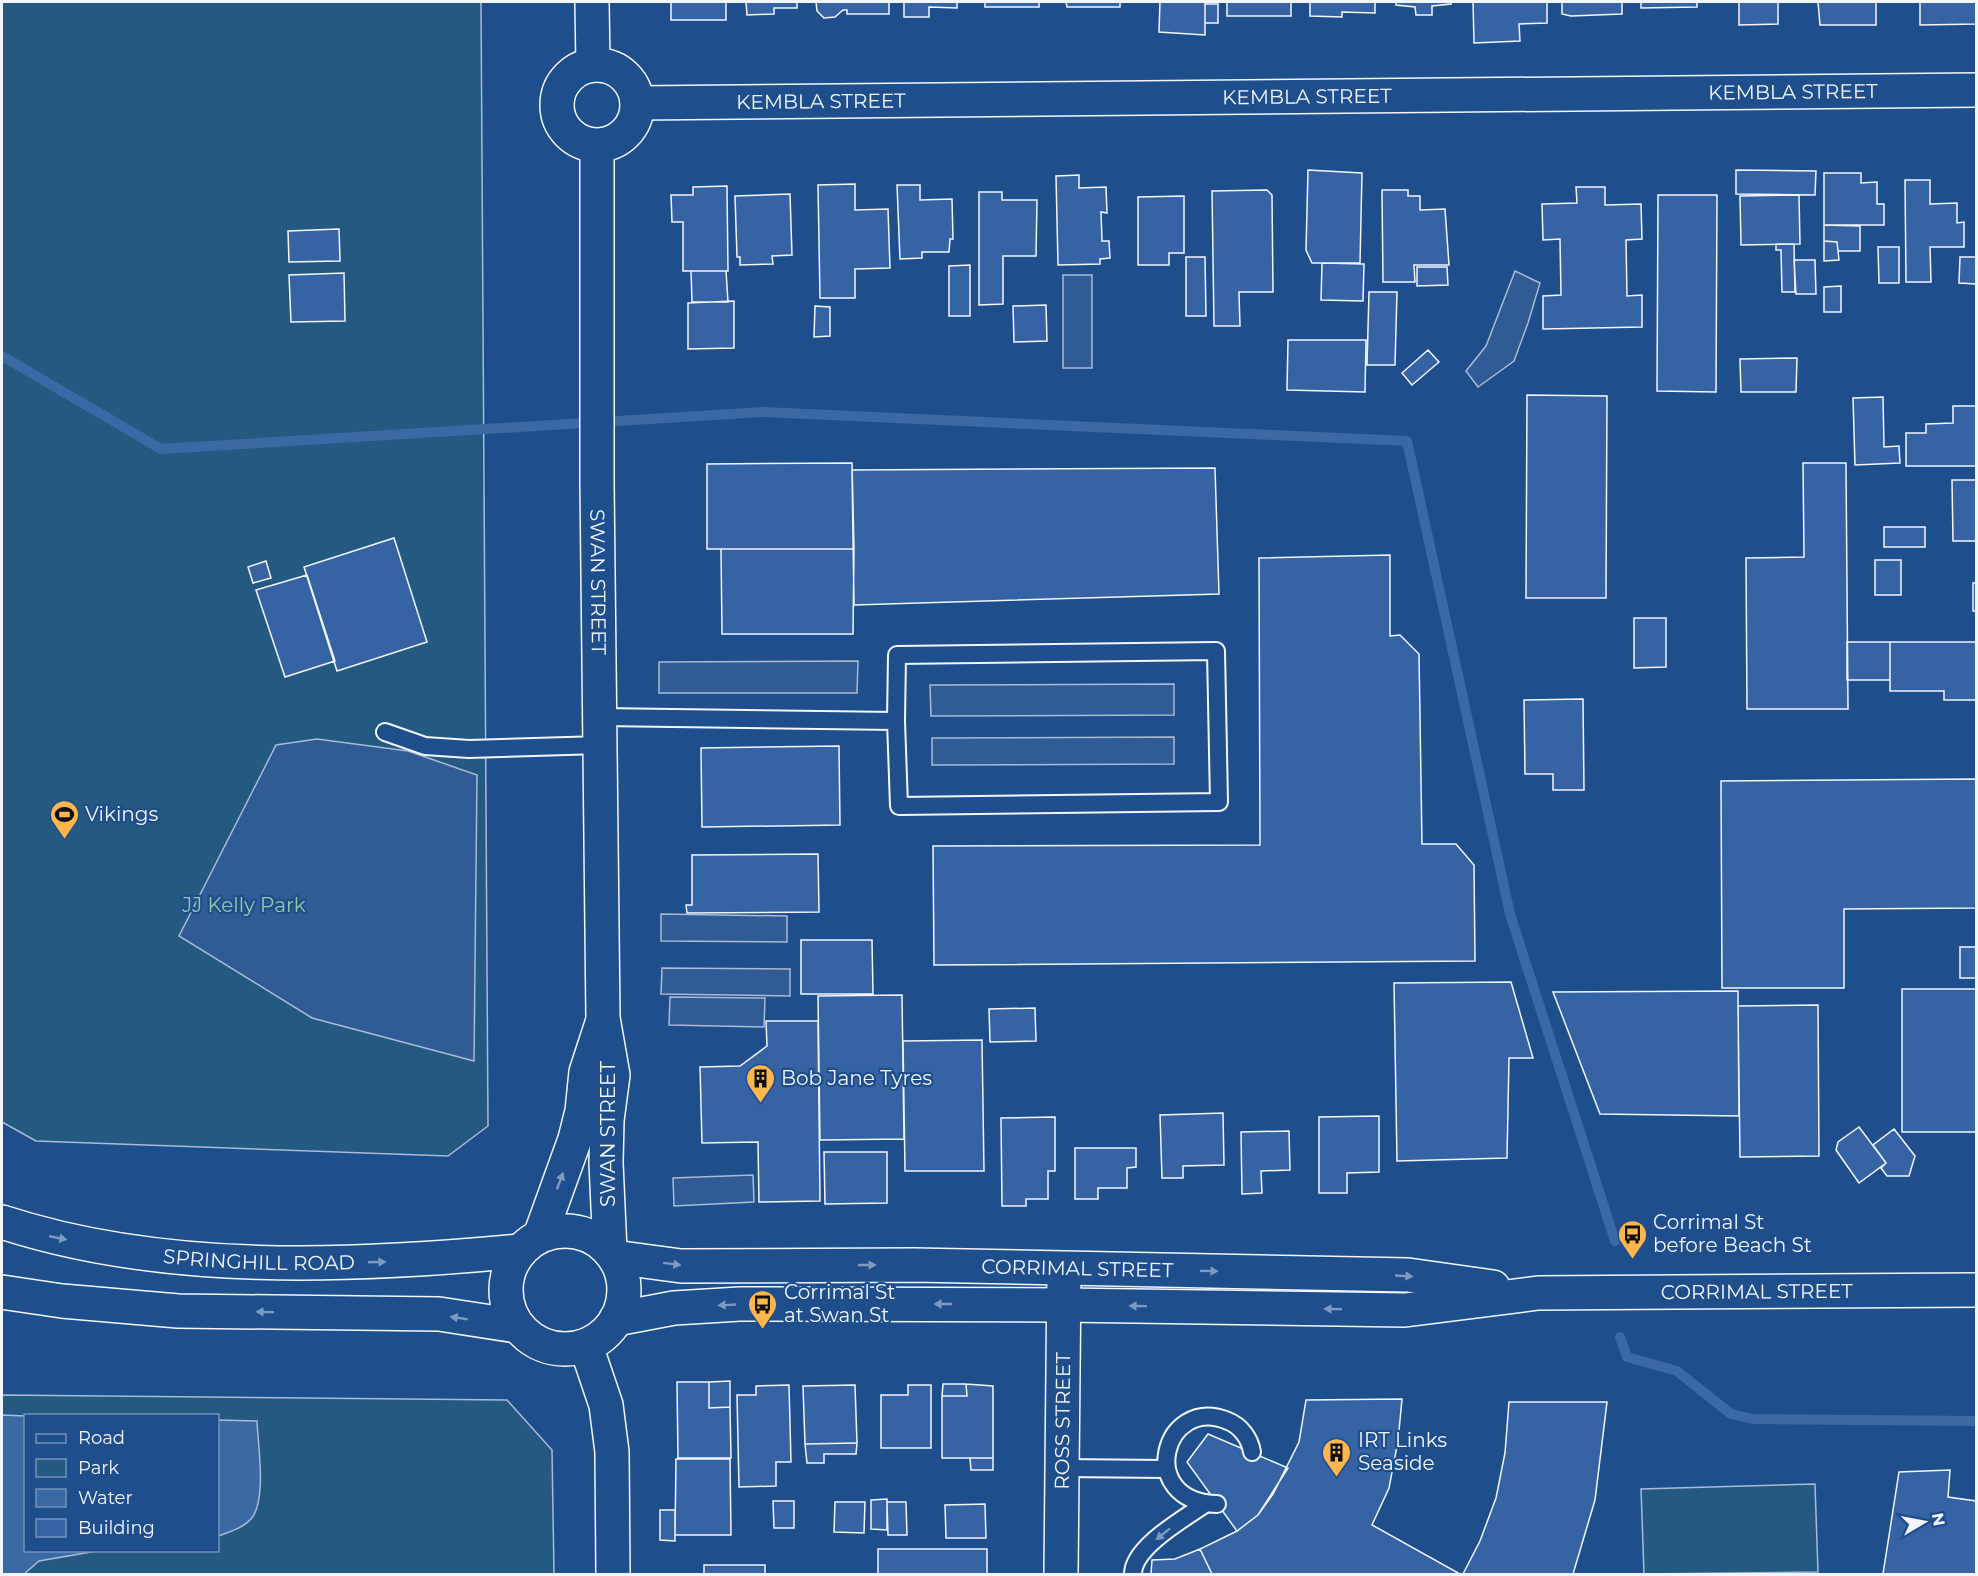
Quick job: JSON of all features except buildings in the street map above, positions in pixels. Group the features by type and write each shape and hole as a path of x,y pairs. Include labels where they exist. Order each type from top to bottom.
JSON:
{"main road":[{"path":"592,2 593,65"},
{"path":"593,65 606,66 628,79 638,103 636,116 622,138 597,146 584,144 572,137 557,114 559,94 568,77 580,69 593,65"},
{"name":"KEMBLA STREET","path":"638,103 1977,90"},
{"name":"SWAN STREET","path":"597,146 597,482 603,1018 613,1075 606,1152 612,1254"},
{"name":"SWAN STREET","path":"530,1243 575,1139 582,1111 586,1072 603,1018"},
{"name":"SPRINGHILL ROAD","path":"2,1222 61,1239 124,1251 184,1258 345,1263 429,1260 530,1243"},
{"path":"558,1231 577,1232 595,1239 612,1254 621,1272 624,1288 623,1304 608,1330 586,1346 556,1349 541,1345 517,1326 508,1308 505,1288 510,1268 530,1243 558,1231"},
{"name":"CORRIMAL STREET","path":"612,1254 681,1266 914,1265 1408,1275 1538,1293"},
{"name":"ROSS STREET","path":"1061,1575 1064,1269"},
{"name":"CORRIMAL STREET","path":"616,1319 674,1308 740,1304 1064,1305 1405,1310 1538,1293 1977,1290"},
{"path":"2,1292 62,1301 178,1311 439,1314 517,1326"},
{"path":"586,1346 606,1405 612,1452 613,1575"}],"lane":[{"path":"1216,651 1219,802 899,806 896,721 897,655 1216,651"},
{"path":"385,732 425,746 469,749 601,731 896,721"},
{"path":"1133,1575 1133,1566 1147,1547 1211,1504 1192,1500 1180,1493 1171,1482 1166,1469 1167,1448 1178,1429 1191,1420 1204,1416 1220,1417 1233,1423 1245,1433 1252,1452"},
{"path":"1062,1468 1166,1469"}],"green space":[{"name":"JJ Kelly Park","path":"2,2 481,2 488,1126 448,1156 36,1141 2,1122"},
{"path":"2,1395 507,1400 552,1450 554,1574 2,1574"},
{"path":"1815,1484 1818,1572 1644,1574 1641,1489"}],"shaded area":[{"path":"1515,271 1540,283 1528,323 1514,361 1478,387 1466,371 1486,346"},
{"path":"1063,275 1092,275 1092,368 1063,368"},
{"path":"858,661 857,693 659,693 659,662"},
{"path":"1174,684 1174,715 931,716 930,685"},
{"path":"1174,737 1174,764 932,765 932,738"},
{"path":"317,739 408,751 477,775 474,1061 312,1018 179,936 276,745"},
{"path":"661,914 787,916 787,942 661,941"},
{"path":"662,968 790,969 790,996 661,994"},
{"path":"670,997 765,998 764,1027 669,1025"},
{"path":"753,1175 754,1202 674,1206 673,1178"}],"water":[{"path":"2,1415 24,1416 24,1552 91,1552 39,1561 24,1574 2,1574"},
{"path":"219,1420 257,1421 259,1499 251,1519 240,1527 219,1536"}],"waterway":[{"path":"2,356 161,449 763,412 1407,441 1510,914 1615,1241"},
{"path":"1620,1337 1627,1357 1677,1371 1731,1414 1752,1419 1976,1421"}],"place":[{"name":"Vikings","path":"64,840"},
{"name":"Bob Jane Tyres","path":"760,1104"},
{"name":"Corrimal St before Beach St","path":"1632,1260"},
{"name":"Corrimal St at Swan St","path":"763,1330"},
{"name":"IRT Links Seaside","path":"1337,1478"}]}
